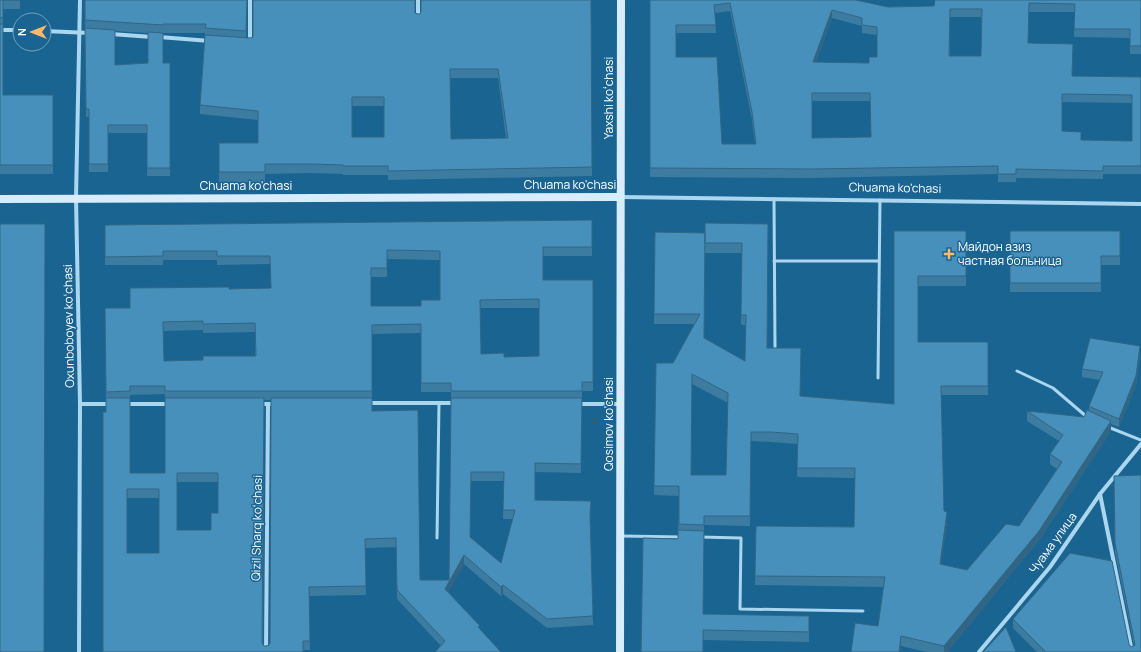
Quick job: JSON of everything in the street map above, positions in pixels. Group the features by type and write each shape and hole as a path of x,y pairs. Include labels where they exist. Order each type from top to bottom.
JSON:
{"street":[{"name":"Oxunboboyev koʻchasi","path":"79,652 80,404 76,198 80,0"},
{"path":"242,43 250,44 250,0"},
{"path":"418,0 418,20"},
{"name":"Yaxshi koʻchasi","path":"620,197 621,0"},
{"path":"0,30 12,30"},
{"path":"52,31 95,33"},
{"path":"103,34 211,41"},
{"name":"Chuama ko'chasi","path":"0,199 620,197 1141,204"},
{"name":"Qosimov ko'chasi","path":"620,197 620,652"},
{"path":"362,403 463,403"},
{"path":"80,404 174,404"},
{"path":"253,404 284,404"},
{"name":"Qizil Sharq koʻchasi","path":"266,652 268,404"},
{"path":"574,404 621,404"},
{"name":"Чуама улица","path":"979,652 1050,566 1100,494 1141,444"},
{"path":"1100,494 1132,652"}],"lane":[{"path":"774,199 775,347"},
{"path":"878,378 880,200"},
{"path":"774,261 880,261"},
{"path":"1017,371 1053,388 1091,419"},
{"path":"437,538 439,403"},
{"path":"1105,425 1141,440"},
{"path":"620,536 688,537"},
{"path":"696,537 741,538 740,609 863,611"}],"building":[{"path":"0,0 3,0 3,17 0,18"},
{"path":"85,0 247,0 246,31 205,28 206,24 163,25 85,20"},
{"path":"253,0 415,0 415,13 420,14 421,0 591,0 592,167 388,171 388,166 265,164 265,172 219,172 219,143 258,143 258,111 200,105 205,35 253,37","holes":["450,69 498,69 508,138 451,139","352,97 384,97 384,137 352,137"]},
{"path":"650,0 856,0 888,7 934,6 935,0 1141,0 1141,46 1130,46 1130,29 1074,29 1075,4 1029,3 1028,43 1073,44 1072,76 1141,77 1141,166 1103,166 1103,171 1016,169 1016,174 998,174 998,166 813,169 650,168","holes":["730,3 752,112 756,144 722,144 717,57 676,57 676,25 716,25 714,5","950,9 982,9 981,56 949,56","832,10 862,18 862,25 877,27 877,57 869,57 869,63 813,62","812,93 870,93 871,137 812,138","1062,94 1132,95 1132,141 1081,140 1081,132 1062,131"]},
{"path":"0,24 3,24 3,95 53,95 53,165 0,165"},
{"path":"85,28 115,30 115,65 148,63 148,32 163,33 163,63 170,63 170,168 147,168 147,125 108,125 108,164 89,164 89,109 86,109"},
{"path":"592,220 592,247 543,247 543,280 593,280 593,382 582,382 582,391 451,391 451,383 421,383 421,324 372,325 372,391 165,391 165,386 130,386 130,391 106,392 105,308 130,308 130,288 271,288 270,256 217,256 217,251 163,251 163,256 105,257 105,225","holes":["387,250 440,251 440,300 421,300 421,306 371,306 371,268 387,268","539,299 539,356 504,357 504,353 481,354 480,300","203,321 203,324 255,323 256,356 203,356 203,360 164,361 163,322"]},
{"path":"705,223 768,224 767,348 801,348 800,396 894,404 894,231 966,231 966,276 918,276 918,342 988,342 988,386 941,386 944,511 947,512 940,564 967,570 1006,524 1019,526 1062,462 1050,454 1063,435 1027,411 1084,417 1087,410 1111,421 1039,531 944,646 901,636 899,652 851,652 855,623 878,626 885,577 755,576 756,526 854,527 855,468 797,468 798,434 751,432 750,516 704,516 704,525 679,524 679,486 654,486 656,363 673,363 700,314 654,314 655,232 705,233","holes":["705,233 705,243 742,243 741,315 746,315 745,361 704,338","692,374 728,393 726,475 691,475"]},
{"path":"0,224 45,224 44,652 0,652"},
{"path":"1010,231 1120,231 1120,256 1101,256 1101,283 1010,283"},
{"path":"1090,338 1140,346 1136,376 1119,419 1089,406 1103,372 1082,369"},
{"path":"106,398 130,398 130,473 165,473 165,398 264,398 262,643 266,646 270,643 271,398 372,398 372,411 418,410 420,580 449,580 451,398 582,398 581,464 535,463 535,500 591,501 590,515 593,616 547,619 503,585 501,587 464,555 445,589 480,626 478,627 501,652 435,652 445,641 397,589 396,538 365,539 366,586 309,587 310,641 303,641 303,652 103,652 103,412 106,412","holes":["471,472 504,472 503,510 515,510 501,563 470,537","177,473 218,473 218,513 211,513 211,530 177,530","127,489 159,489 159,553 127,553"]},
{"path":"1141,475 1141,652 1046,652 1013,619 1070,553 1112,561 1129,644 1131,647 1135,645 1115,543 1114,476"},
{"path":"678,530 704,531 703,614 809,616 809,632 703,630 703,652 641,652 643,538 678,539"},
{"path":"1006,627 1016,652 983,652 984,651"}],"place":[{"name":"Майдон азиз частная больница","path":"949,254"}]}
